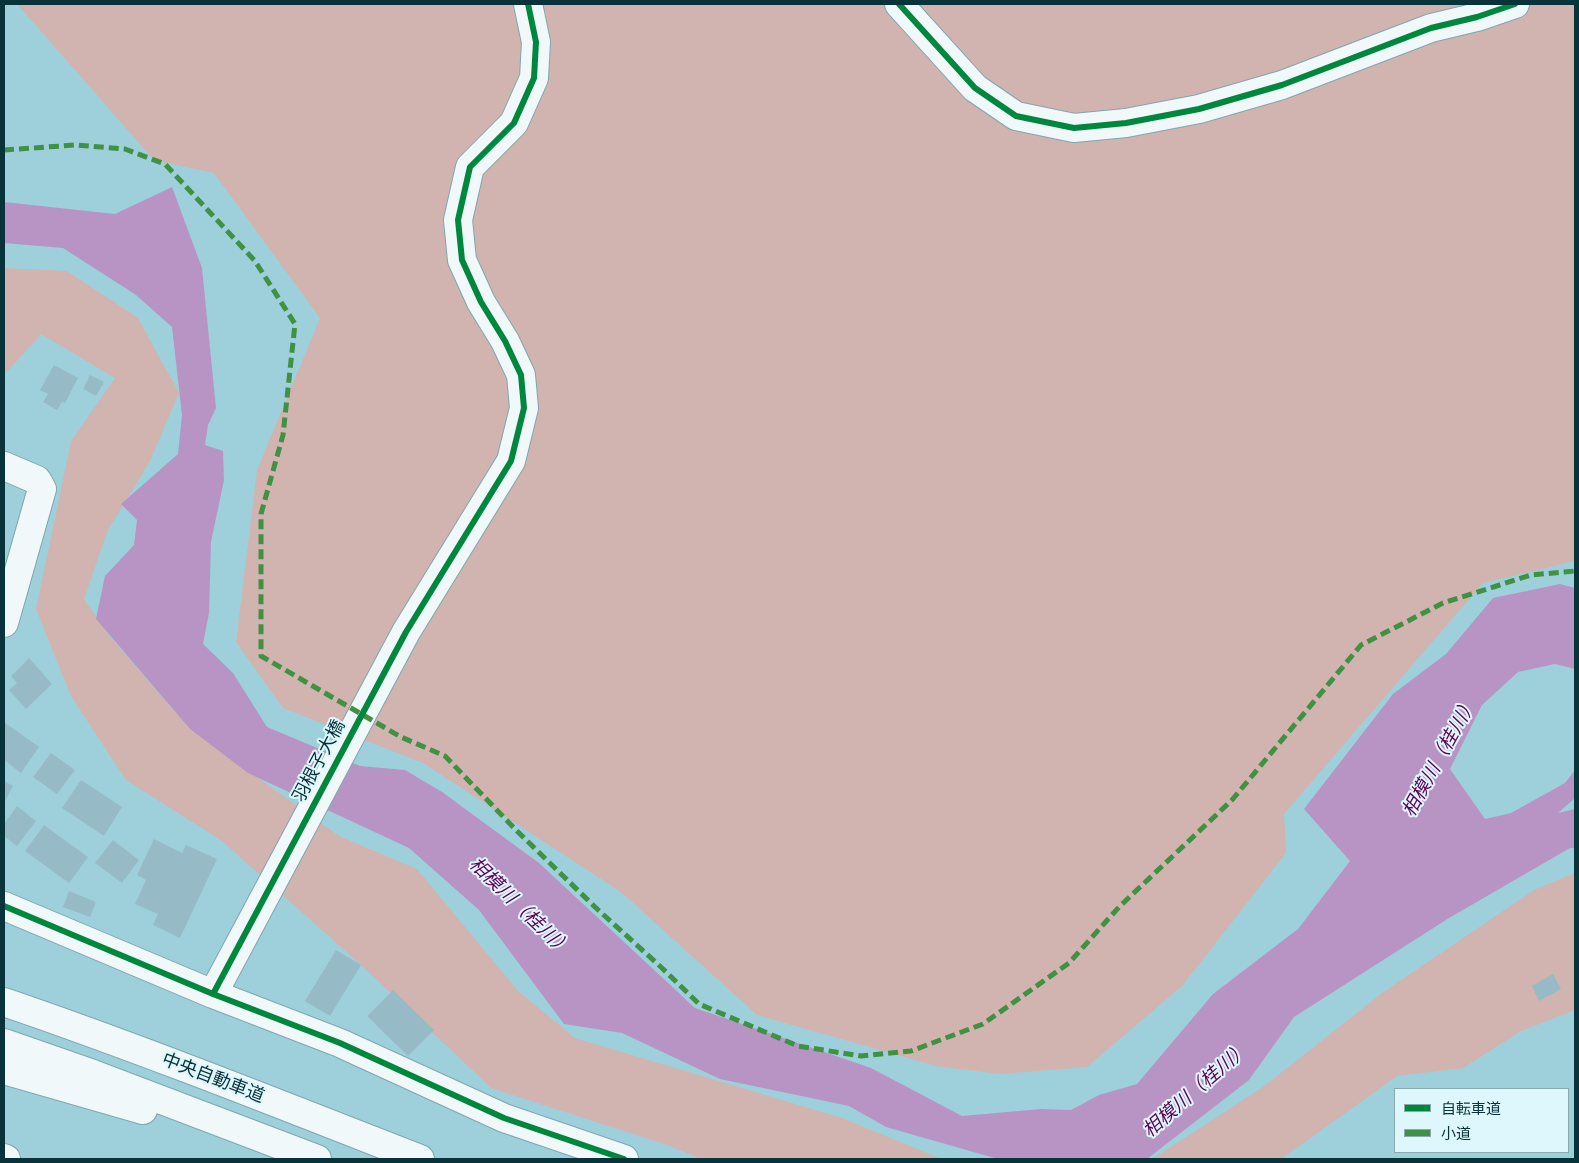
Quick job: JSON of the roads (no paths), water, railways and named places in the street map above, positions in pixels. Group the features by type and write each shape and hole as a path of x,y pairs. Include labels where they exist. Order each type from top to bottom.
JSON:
{"main road":[{"name":"羽根子大橋","path":"212,994 406,632 511,461 524,408 521,375 505,341 481,302 462,260 458,220 470,166 514,123 534,78 536,42 528,4"},
{"path":"899,4 975,88 1016,116 1074,128 1126,123 1199,109 1282,85 1431,28 1477,17 1515,4"},
{"path":"4,466 37,480 42,489 4,623"},
{"path":"4,906 212,994 340,1043 504,1118 624,1159"},
{"path":"4,993 108,1038"},
{"name":"中央自動車道","path":"4,1002 108,1038 246,1090 420,1159"},
{"path":"4,1043 93,1074 317,1159"},
{"path":"4,1070 310,1159"}],"water":[{"name":"相模川（桂川）","path":"172,187 202,268 216,408 208,425 205,445 223,451 224,480 211,542 209,613 203,644 233,673 267,727 360,766 405,770 442,792 539,863 695,1008 871,1068 962,1116 1041,1109 1071,1110 1099,1095 1137,1084 1213,994 1298,929 1350,861 1304,809 1393,694 1446,654 1493,598 1560,584 1575,588 1575,669 1555,664 1518,672 1482,705 1450,769 1485,819 1511,813 1565,783 1575,770 1575,798 1558,813 1575,809 1575,848 1570,848 1449,918 1294,1017 1249,1080 1147,1159 998,1159 886,1127 849,1106 720,1079 622,1033 564,1024 479,910 409,848 248,773 190,729 96,619 105,576 134,545 137,520 121,504 178,454 182,415 172,327 136,295 63,248 4,243 4,202 115,214"}]}
